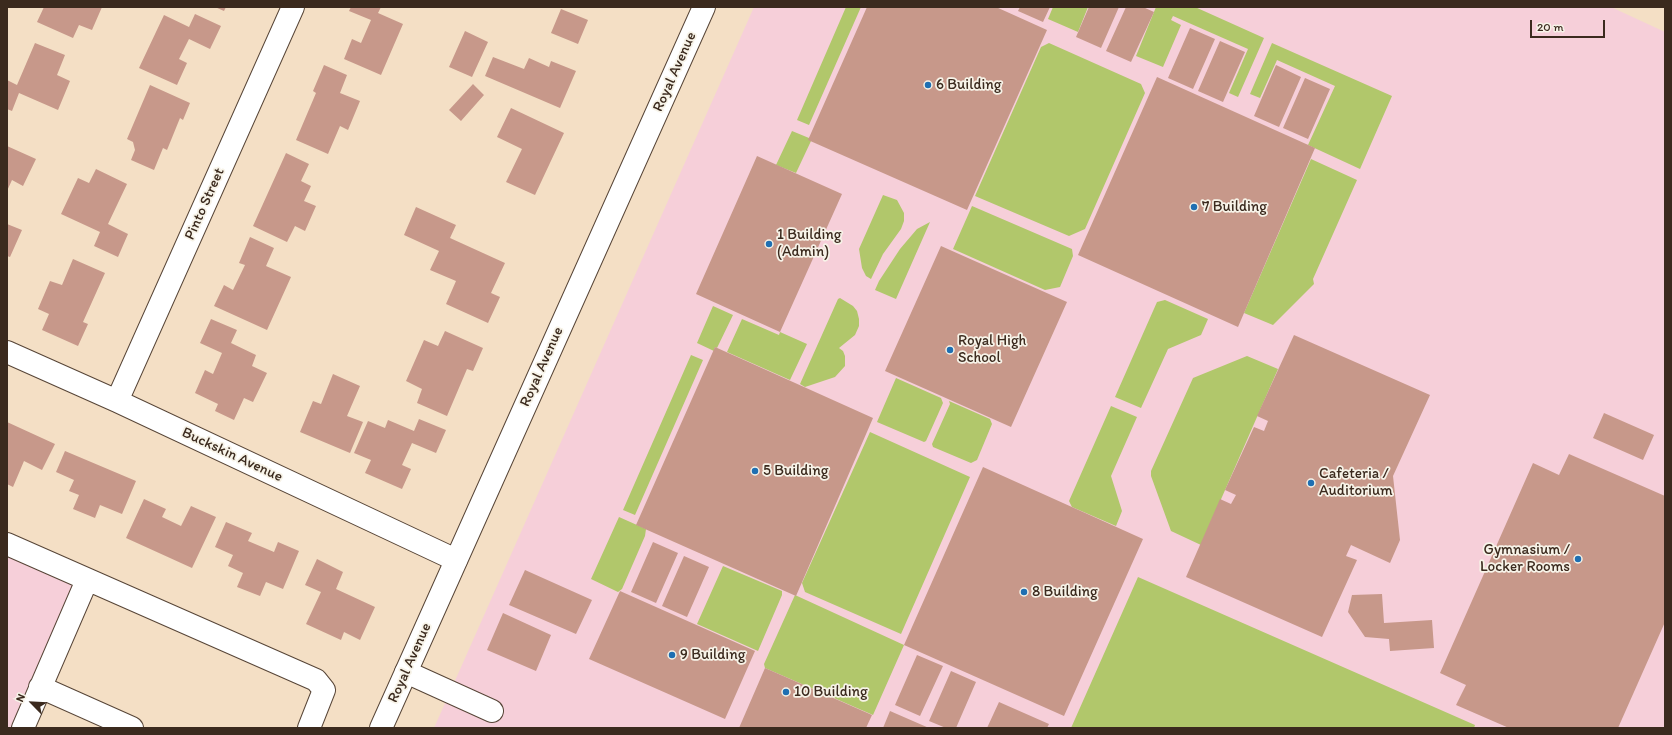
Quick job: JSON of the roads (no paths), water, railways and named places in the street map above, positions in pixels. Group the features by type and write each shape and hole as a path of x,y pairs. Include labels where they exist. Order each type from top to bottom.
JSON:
{"street":[{"name":"Pinto Street","path":"117,401 293,7"},
{"name":"Royal Avenue","path":"381,728 704,7"},
{"name":"Buckskin Avenue","path":"7,352 117,401 456,560"},
{"path":"7,544 316,680 324,690 309,728"},
{"path":"23,728 87,580"},
{"path":"406,672 492,711"},
{"path":"40,687 132,728"}],"place":[{"name":"6 Building","path":"928,85"},
{"name":"7 Building","path":"1194,207"},
{"name":"1 Building (Admin)","path":"769,244"},
{"name":"Royal High School","path":"950,350"},
{"name":"5 Building","path":"755,471"},
{"name":"Cafeteria / Auditorium","path":"1311,483"},
{"name":"Gymnasium / Locker Rooms","path":"1578,559"},
{"name":"8 Building","path":"1024,592"},
{"name":"9 Building","path":"672,655"},
{"name":"10 Building","path":"786,692"}]}
